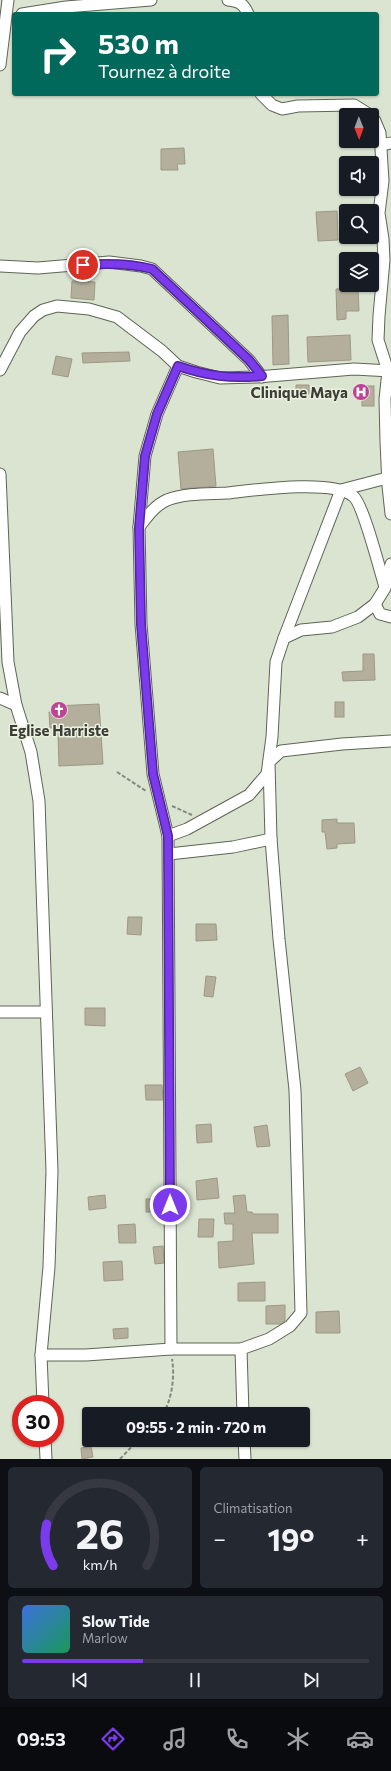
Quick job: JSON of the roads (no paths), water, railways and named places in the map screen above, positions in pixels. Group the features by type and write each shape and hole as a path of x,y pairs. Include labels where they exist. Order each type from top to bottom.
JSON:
{"street":[{"path":"0,65 8,0"},
{"path":"35,12 66,7 151,0"},
{"path":"228,0 235,0 244,5 247,12"},
{"path":"263,96 272,105 282,109 298,106 354,105 359,108"},
{"path":"379,131 386,144 379,213 384,260 378,340 389,371 385,400 387,478 391,514"},
{"path":"0,266 38,268 110,262 152,269 249,360 262,376"},
{"path":"0,370 20,332 34,316 43,310 57,306 89,309 117,317 162,351 178,366 220,378 354,369 389,371"},
{"path":"171,1349 169,854 168,836 153,774 141,624 139,528 145,456 157,414 178,366"},
{"path":"0,474 4,661 31,752 38,802 52,1171 49,1266 41,1355 43,1395"},
{"path":"341,490 387,478"},
{"path":"139,528 153,509 167,500 193,495 279,488 313,487 341,490 354,496 363,513 385,588"},
{"path":"168,836 192,826 249,795 267,774 272,736 276,662 341,490"},
{"path":"284,638 301,630 332,627 358,617 375,604 385,588 391,564"},
{"path":"375,604 380,614 391,616"},
{"path":"0,698 16,705"},
{"path":"269,762 281,752 342,744 391,741"},
{"path":"41,1355 86,1355 171,1349 241,1349 269,1339 290,1326 300,1313 295,1090 279,939 271,838 269,762"},
{"path":"169,854 233,847 271,838"},
{"path":"0,1012 46,1012"},
{"path":"241,1349 243,1407"},
{"path":"45,1447 46,1459"},
{"path":"244,1447 244,1459"}],"place":[{"name":"Clinique Maya","path":"361,392"},
{"name":"Eglise Harriste","path":"59,710"}]}
